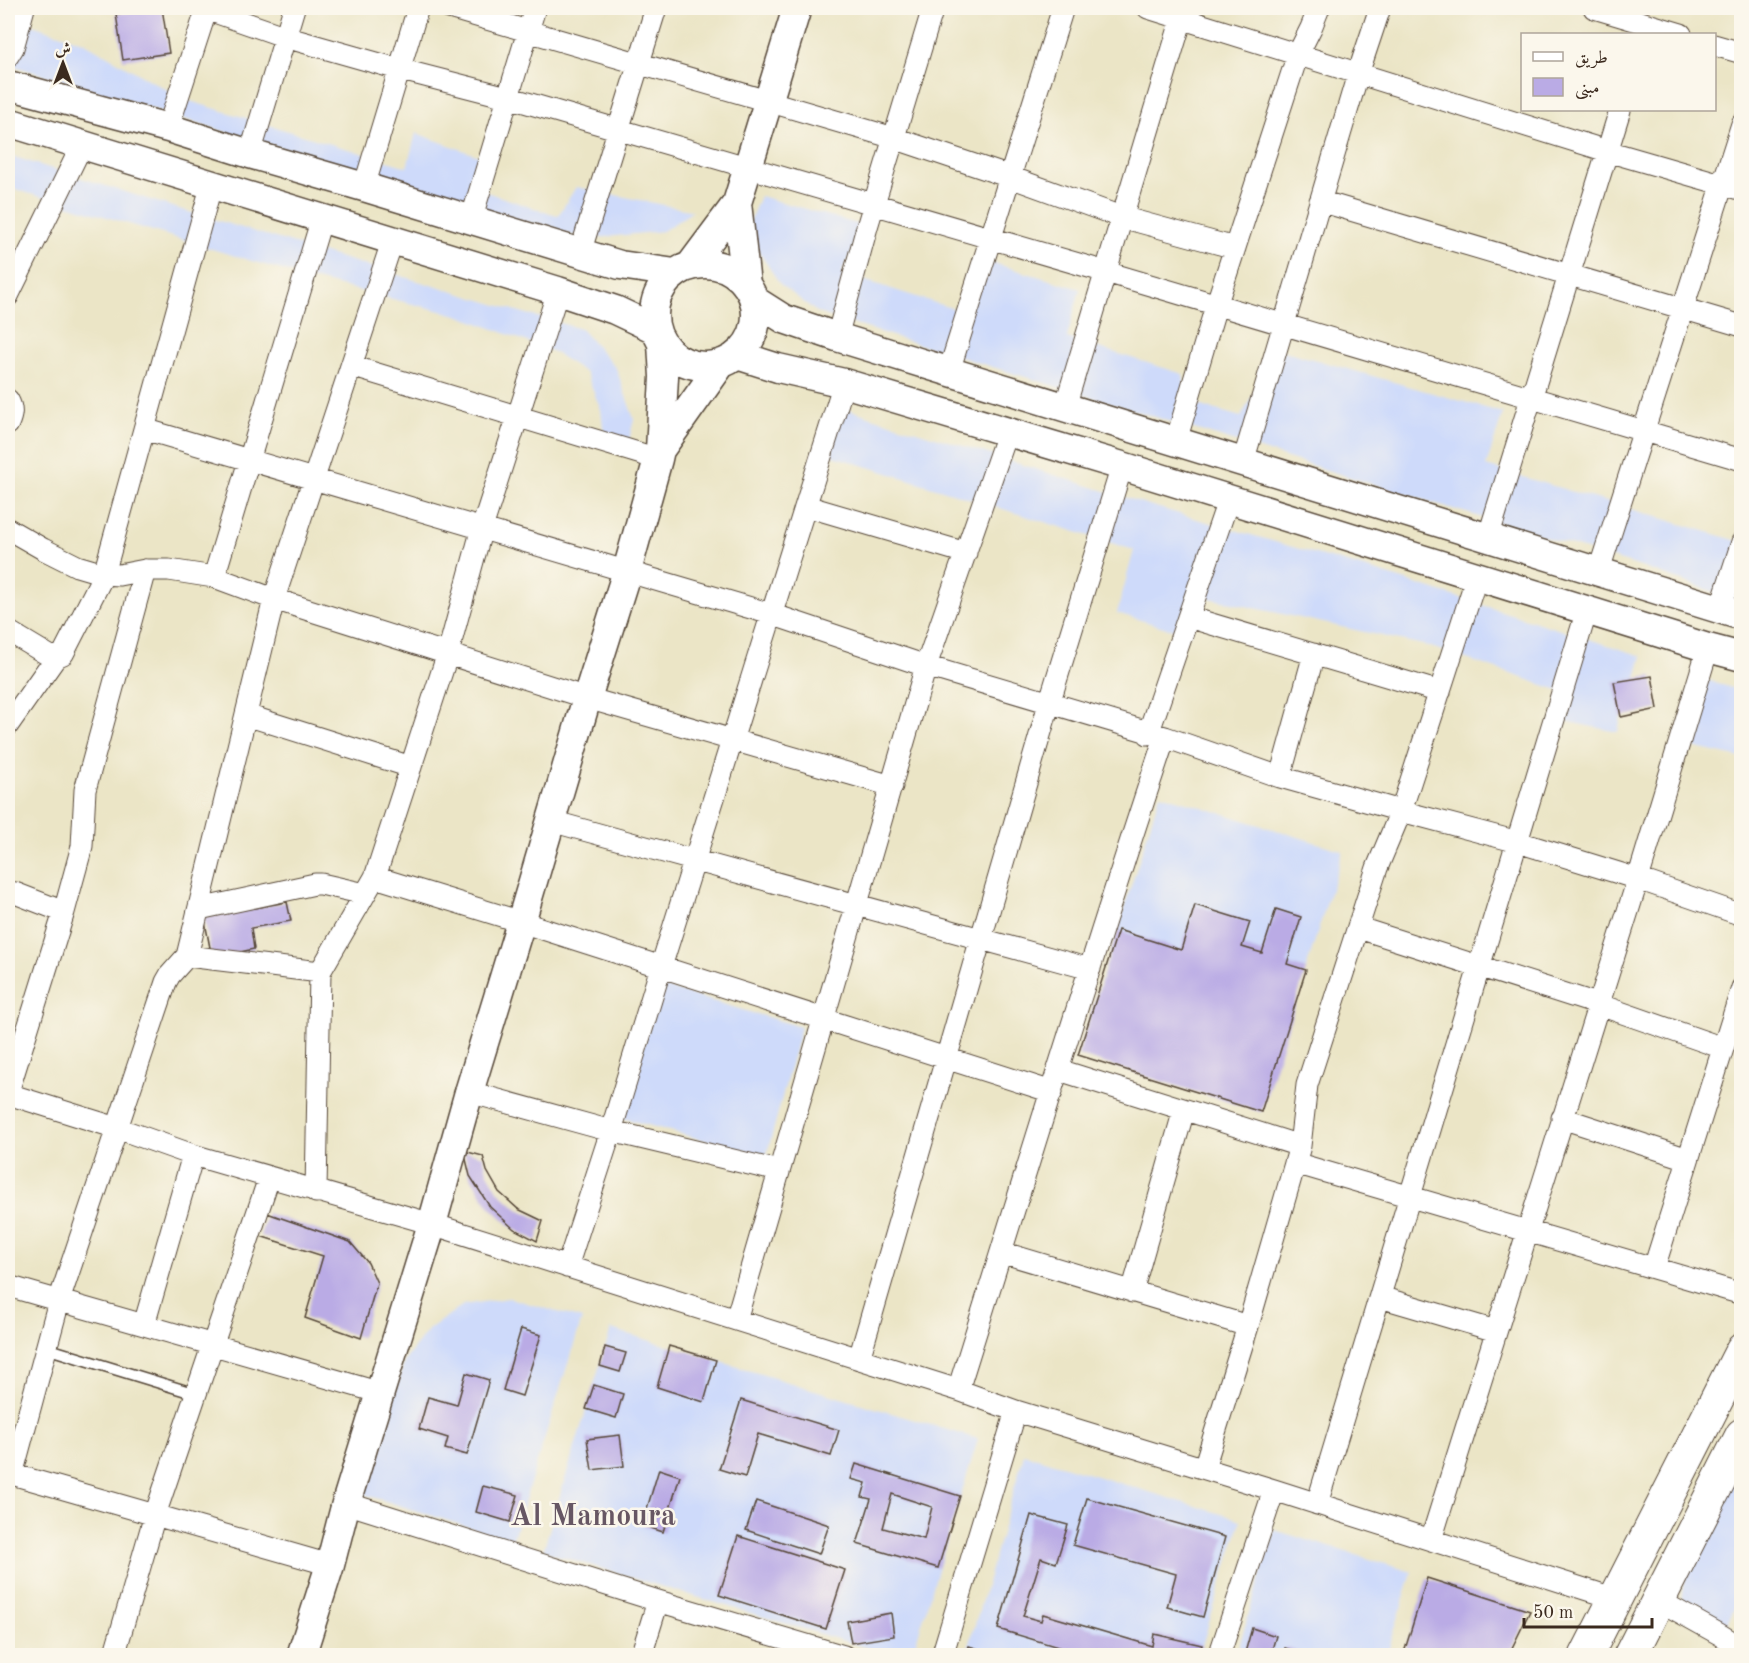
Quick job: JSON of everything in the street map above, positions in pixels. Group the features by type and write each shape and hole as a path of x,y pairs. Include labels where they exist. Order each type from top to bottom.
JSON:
{"main road":[{"path":"302,1656 587,698 627,571 659,455 664,377 653,313 656,298 664,284 683,269 737,203 797,8"},
{"path":"16,87 168,128 620,265 683,269 706,264 721,267 735,274 750,292 784,320 1488,538 1599,570 1731,613"},
{"path":"8,122 393,239 615,310 658,336 673,356 688,364 705,366 729,359 844,383 1229,498 1742,657"},
{"path":"659,455 729,359 747,344 754,330 756,315 750,292 737,203"},
{"path":"1586,1656 1742,1350"},
{"path":"1630,1656 1742,1435"}],"street":[{"path":"16,87 15,69 10,52 24,8"},
{"path":"168,128 206,8 285,36 618,129 1742,460"},
{"path":"250,154 294,8"},
{"path":"364,187 418,8"},
{"path":"449,8 894,138 1121,217 1235,248"},
{"path":"471,220 535,8"},
{"path":"580,253 656,8"},
{"path":"837,337 933,8"},
{"path":"949,371 1063,8"},
{"path":"1148,8 1183,12 1358,74 1732,187"},
{"path":"1176,441 1216,306 1298,54 1319,8"},
{"path":"1243,462 1358,74 1380,8"},
{"path":"1594,8 1678,33"},
{"path":"1065,407 1183,12"},
{"path":"1716,46 1742,53"},
{"path":"1488,538 1620,111"},
{"path":"1599,570 1682,309 1732,187 1742,124"},
{"path":"8,296 82,145"},
{"path":"8,725 56,657 63,654 104,574 212,183"},
{"path":"1320,201 1742,326"},
{"path":"214,577 322,218"},
{"path":"330,1565 10,1474 59,1301 166,982 187,956 274,599 393,239"},
{"path":"316,1192 320,972 370,886 448,653 482,528 558,291"},
{"path":"351,366 518,417 659,455"},
{"path":"567,1267 612,1131 844,383"},
{"path":"8,400 12,411 8,424"},
{"path":"144,429 771,614 926,666 1156,736 1280,777 1518,842 1638,879 1742,915"},
{"path":"736,1320 926,666 1008,431"},
{"path":"859,1359 1048,704 1122,466"},
{"path":"958,1390 1117,879 1188,617 1229,498"},
{"path":"806,506 966,553"},
{"path":"8,529 77,566 104,574 119,575 145,570 169,570 214,577 274,599 587,698 892,786"},
{"path":"1731,613 1742,542"},
{"path":"145,570 85,789 82,846 8,1093 193,1155 432,1224 958,1390 1016,1411 1204,1468 1616,1599"},
{"path":"1204,1468 1297,1155 1307,1085 1377,868 1401,811 1477,576"},
{"path":"1317,1504 1587,610"},
{"path":"1188,617 1440,692"},
{"path":"8,632 48,655 56,657"},
{"path":"1431,1540 1708,648"},
{"path":"1280,777 1314,654"},
{"path":"246,715 411,767"},
{"path":"551,821 1090,969"},
{"path":"199,909 315,884 370,886 521,922 1052,1092"},
{"path":"8,892 64,912"},
{"path":"1359,928 1723,1048"},
{"path":"187,956 320,972"},
{"path":"1654,1268 1742,988"},
{"path":"1059,1070 1184,1110 1297,1155 1410,1196 1742,1294"},
{"path":"469,1092 612,1131 779,1171"},
{"path":"1132,1292 1184,1110"},
{"path":"1562,1118 1688,1159"},
{"path":"144,1325 193,1155"},
{"path":"114,1656 155,1515 269,1178"},
{"path":"1001,1252 1248,1326"},
{"path":"8,1286 381,1393"},
{"path":"1380,1297 1496,1331"},
{"path":"942,1656 1016,1411"},
{"path":"1219,1656 1274,1490"},
{"path":"346,1503 811,1651 844,1656"},
{"path":"1658,1600 1742,1648"},
{"path":"641,1656 658,1601"}],"lane":[{"path":"46,1348 196,1394"}],"shaded area":[{"path":"8,17 83,42 183,99 407,167 416,133 484,158 477,189 558,216 576,187 693,211 663,231 587,239 471,209 360,170 245,138 8,64"},
{"path":"8,155 179,209 581,329 616,368 634,419 627,449 605,444 601,410 586,373 554,352 457,315 308,278 8,187"},
{"path":"760,196 867,227 841,273 967,313 973,257 1080,289 1067,338 1183,374 1187,402 1241,417 1277,349 1503,413 1486,466 1741,542 1741,601 1635,565 818,313 780,284 753,243 749,224"},
{"path":"837,406 1152,506 1381,573 1642,656 1636,678 1614,682 1621,717 1618,732 1564,721 1570,694 1428,646 1200,596 1190,635 1117,613 1134,550 827,454"},
{"path":"1704,679 1741,691 1741,758 1684,745"},
{"path":"1160,794 1343,851 1261,1112 1078,1055"},
{"path":"661,986 801,1027 766,1157 622,1118"},
{"path":"509,1298 582,1319 512,1541 360,1493 405,1360 429,1329 463,1305"},
{"path":"611,1329 978,1439 912,1655 891,1655 543,1551"},
{"path":"1024,1454 1241,1520 1199,1655 966,1656"},
{"path":"1741,1460 1741,1595 1723,1632 1682,1602 1686,1569"},
{"path":"1274,1530 1412,1572 1387,1655 1236,1656"}],"building":[{"path":"162,8 169,53 123,60 116,14"},
{"path":"1652,676 1658,709 1621,717 1614,682"},
{"path":"287,902 291,921 251,928 254,949 212,958 204,917"},
{"path":"1195,905 1250,922 1242,947 1262,953 1276,909 1301,917 1287,964 1306,970 1261,1112 1078,1055 1118,930 1181,950"},
{"path":"464,1151 483,1156 487,1171 499,1192 518,1209 543,1221 537,1241 514,1229 490,1207 470,1176"},
{"path":"267,1213 350,1242 368,1263 377,1283 361,1338 305,1318 323,1256 260,1236"},
{"path":"521,1329 541,1335 522,1396 503,1390"},
{"path":"669,1346 716,1360 704,1402 657,1387"},
{"path":"605,1347 626,1353 620,1372 600,1366"},
{"path":"466,1373 489,1380 467,1455 445,1449 448,1438 419,1429 428,1397 457,1405"},
{"path":"594,1385 623,1394 616,1418 586,1409"},
{"path":"741,1400 839,1430 831,1456 758,1434 745,1477 719,1469"},
{"path":"620,1435 624,1466 592,1470 587,1439"},
{"path":"856,1464 960,1496 938,1568 857,1544 871,1499 862,1497 866,1483 851,1479","holes":["892,1494 932,1507 924,1539 883,1528"]},
{"path":"659,1469 680,1476 663,1532 642,1525"},
{"path":"483,1486 518,1495 510,1522 476,1512"},
{"path":"1087,1498 1225,1537 1203,1617 1167,1607 1176,1574 1073,1545"},
{"path":"756,1501 829,1525 819,1554 746,1530"},
{"path":"1031,1515 1068,1525 1056,1563 1041,1558 1023,1616 1041,1621 1043,1614 1152,1646 1154,1634 1202,1645 1199,1656 1088,1656 998,1629"},
{"path":"738,1536 845,1570 826,1629 719,1595"},
{"path":"1427,1578 1530,1611 1508,1656 1403,1656"},
{"path":"891,1613 894,1636 851,1643 847,1621"},
{"path":"1252,1628 1276,1636 1270,1656 1244,1656"},
{"path":"969,1646 998,1655 998,1656 966,1656"},
{"path":"1285,1648 1307,1655 1307,1656 1283,1656"}],"district":[{"name":"Al Mamoura","path":"593,1517"}]}
